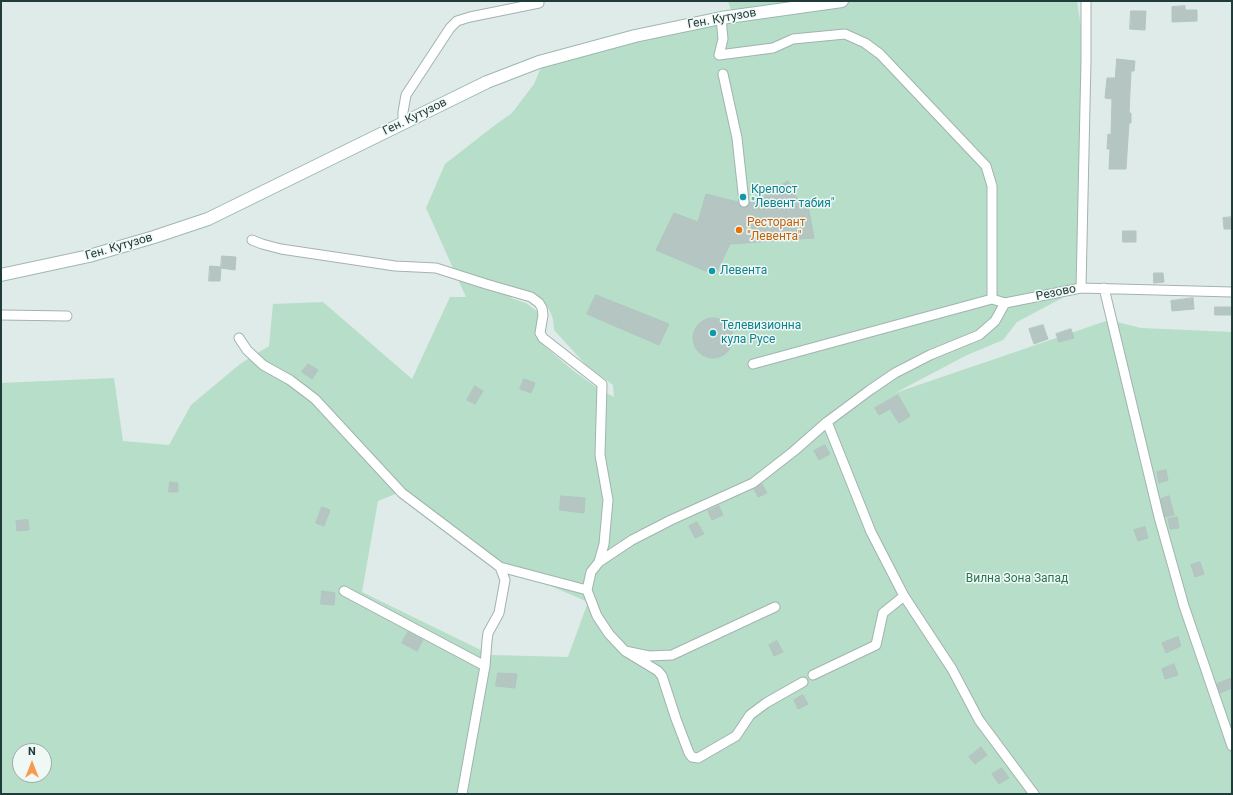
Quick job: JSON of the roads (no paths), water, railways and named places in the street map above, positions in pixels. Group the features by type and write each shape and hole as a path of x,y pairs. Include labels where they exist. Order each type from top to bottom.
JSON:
{"street":[{"name":"Ген. Кутузов","path":"1,275 89,256 208,219 487,82 539,62 635,36 721,18 842,1"},
{"name":"Резово","path":"992,299 1005,303 1081,288 1086,1"},
{"path":"403,122 406,95 450,28 457,21 539,3"},
{"path":"721,18 723,39 719,55 773,48 793,39 845,34 865,43 880,54 986,166 992,186 992,299 753,364"},
{"path":"722,74 737,138 744,202"},
{"path":"252,240 281,248 395,266 436,268 531,297 539,303 542,308 543,315 540,333 543,338 602,384 600,455 608,500 604,544 599,562"},
{"path":"1081,288 1232,292"},
{"path":"1104,288 1159,517 1184,606 1232,746"},
{"path":"803,682 750,714 736,736 698,758 692,756 689,753 676,719 662,676 658,671 625,651 609,634 597,616 588,590 591,572 599,562 632,540 753,482 794,451 827,422 895,373 930,355 978,335 995,321 1005,303"},
{"path":"1,315 68,316"},
{"path":"239,338 247,350 264,365 290,380 315,398 402,493 500,567 588,590"},
{"path":"827,422 871,532 904,596 952,669 979,720 1034,794"},
{"path":"462,794 485,666 488,634 499,613 505,580 500,567"},
{"path":"344,591 485,666"},
{"path":"813,675 876,645 883,613 904,596"},
{"path":"625,651 649,656 672,655 775,607"}],"place":[{"name":"Крепост \"Левент табия\"","path":"743,197"},
{"name":"Ресторант \"Левента\"","path":"739,230"},
{"name":"Левента","path":"712,271"},
{"name":"Телевизионна кула Русе","path":"713,333"}],"park label":[{"name":"Вилна Зона Запад","path":"1017,579"}]}
